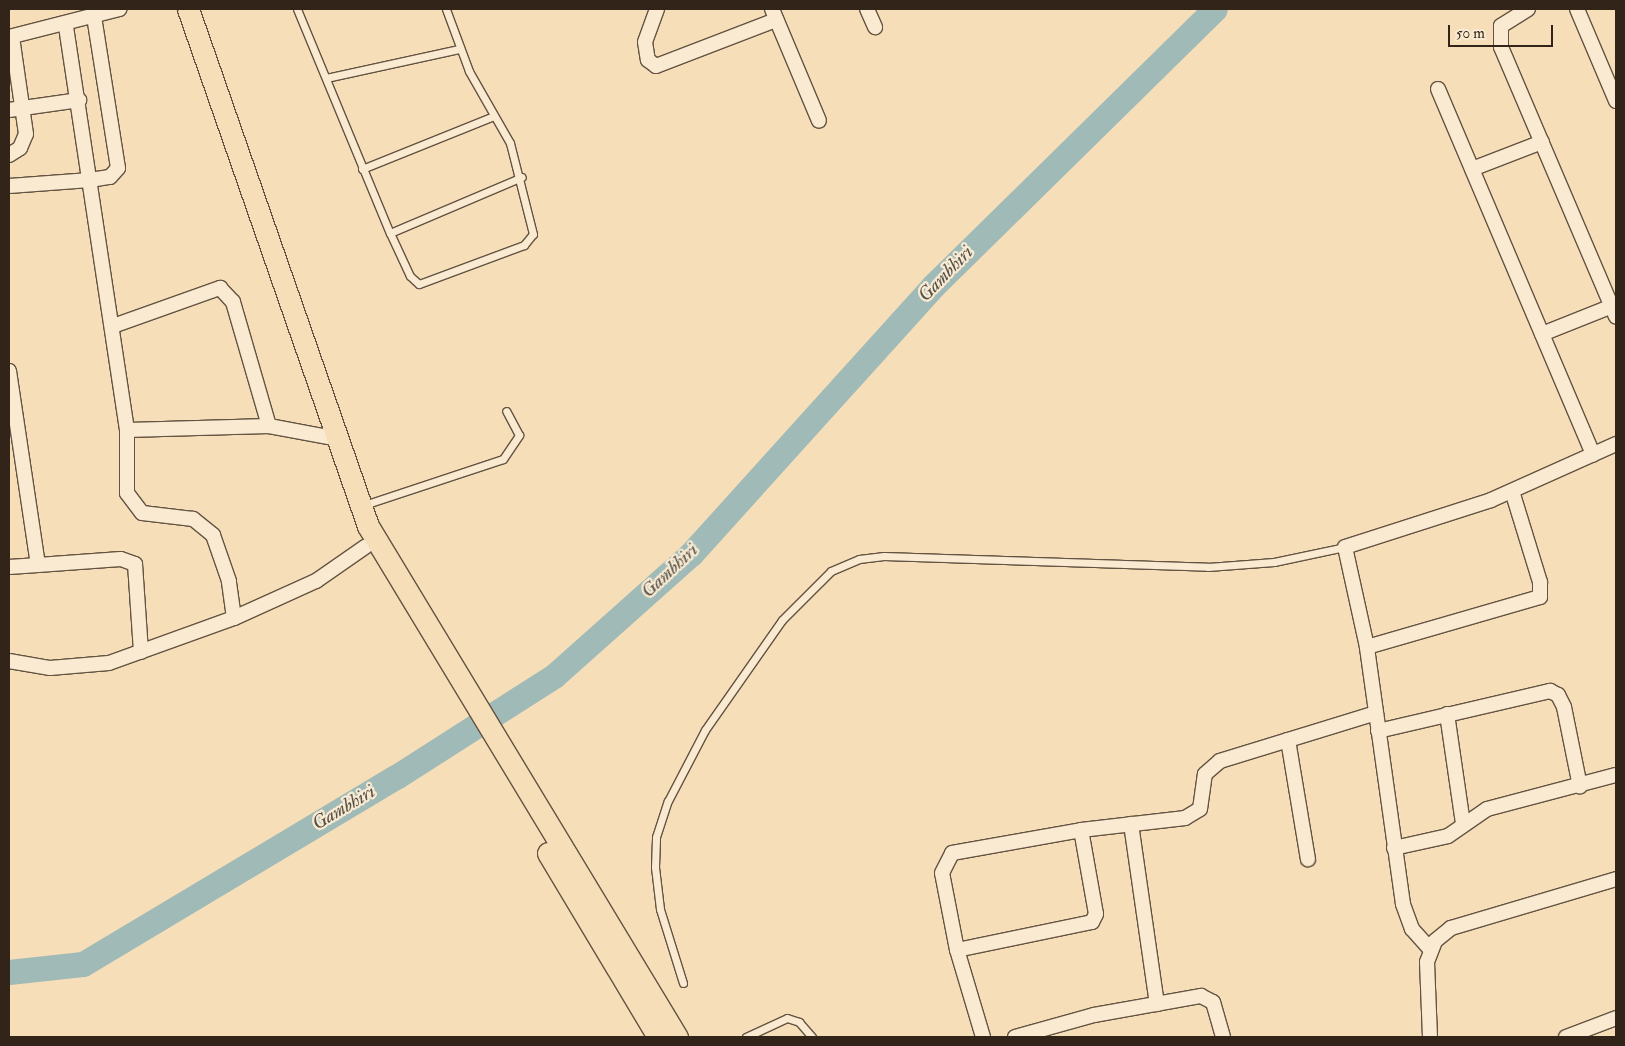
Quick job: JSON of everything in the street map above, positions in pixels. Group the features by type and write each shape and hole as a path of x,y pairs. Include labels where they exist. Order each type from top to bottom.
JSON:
{"main road":[{"path":"188,9 356,500 383,555 648,1005 658,1037"},
{"path":"356,500 351,510 365,547 648,1005 677,1037"}],"street":[{"path":"9,155 25,141 23,108 10,37 66,25 119,9"},
{"path":"657,9 645,42 648,60 656,66 774,14 819,121"},
{"path":"867,9 875,27"},
{"path":"1528,9 1501,26 1499,39 1614,311 1542,334"},
{"path":"1577,9 1616,101"},
{"path":"9,186 90,180 115,174 119,160 94,16"},
{"path":"66,25 79,100 127,430 126,483 132,502 153,516 193,519 213,535 229,581 234,618"},
{"path":"1438,89 1593,454"},
{"path":"9,110 79,100"},
{"path":"1472,169 1542,142"},
{"path":"112,326 211,290 228,294 269,426"},
{"path":"9,371 38,565"},
{"path":"127,430 269,426 334,438"},
{"path":"1430,1037 1430,949 1406,919 1394,848 1368,647 1345,547 1512,491 1593,454 1615,449"},
{"path":"1368,647 1540,596 1540,582 1512,491"},
{"path":"9,662 50,668 109,663 234,618 316,581 365,547"},
{"path":"9,567 121,559 135,564 141,652"},
{"path":"1378,731 1538,692 1558,695 1580,786"},
{"path":"983,1037 957,950 942,873 952,853 1081,830 1193,815 1200,808 1210,767 1288,740 1376,713"},
{"path":"1448,714 1463,824"},
{"path":"1288,740 1308,859"},
{"path":"1394,848 1448,836 1487,809 1580,786 1616,774"},
{"path":"1131,824 1157,1004"},
{"path":"957,950 1092,922 1095,909 1081,830"},
{"path":"1430,949 1451,928 1616,878"},
{"path":"1015,1037 1094,1014 1207,997 1216,1008 1223,1037"},
{"path":"1566,1037 1616,1018"}],"lane":[{"path":"297,9 390,233 410,276 419,284 524,245 534,234 522,177 494,116 459,49 446,9"},
{"path":"326,78 459,49"},
{"path":"362,169 494,116"},
{"path":"390,233 522,177"},
{"path":"356,500 503,459 519,434 506,411"},
{"path":"683,983 662,917 655,867 656,837 668,801 705,730 782,620 831,571 859,559 884,556 1208,568 1274,562 1345,547"},
{"path":"746,1037 788,1018 799,1022 812,1037"}],"waterway":[{"name":"Gambhiri","path":"9,972 83,964 396,777 554,676 691,554 933,286 1215,9"}]}
